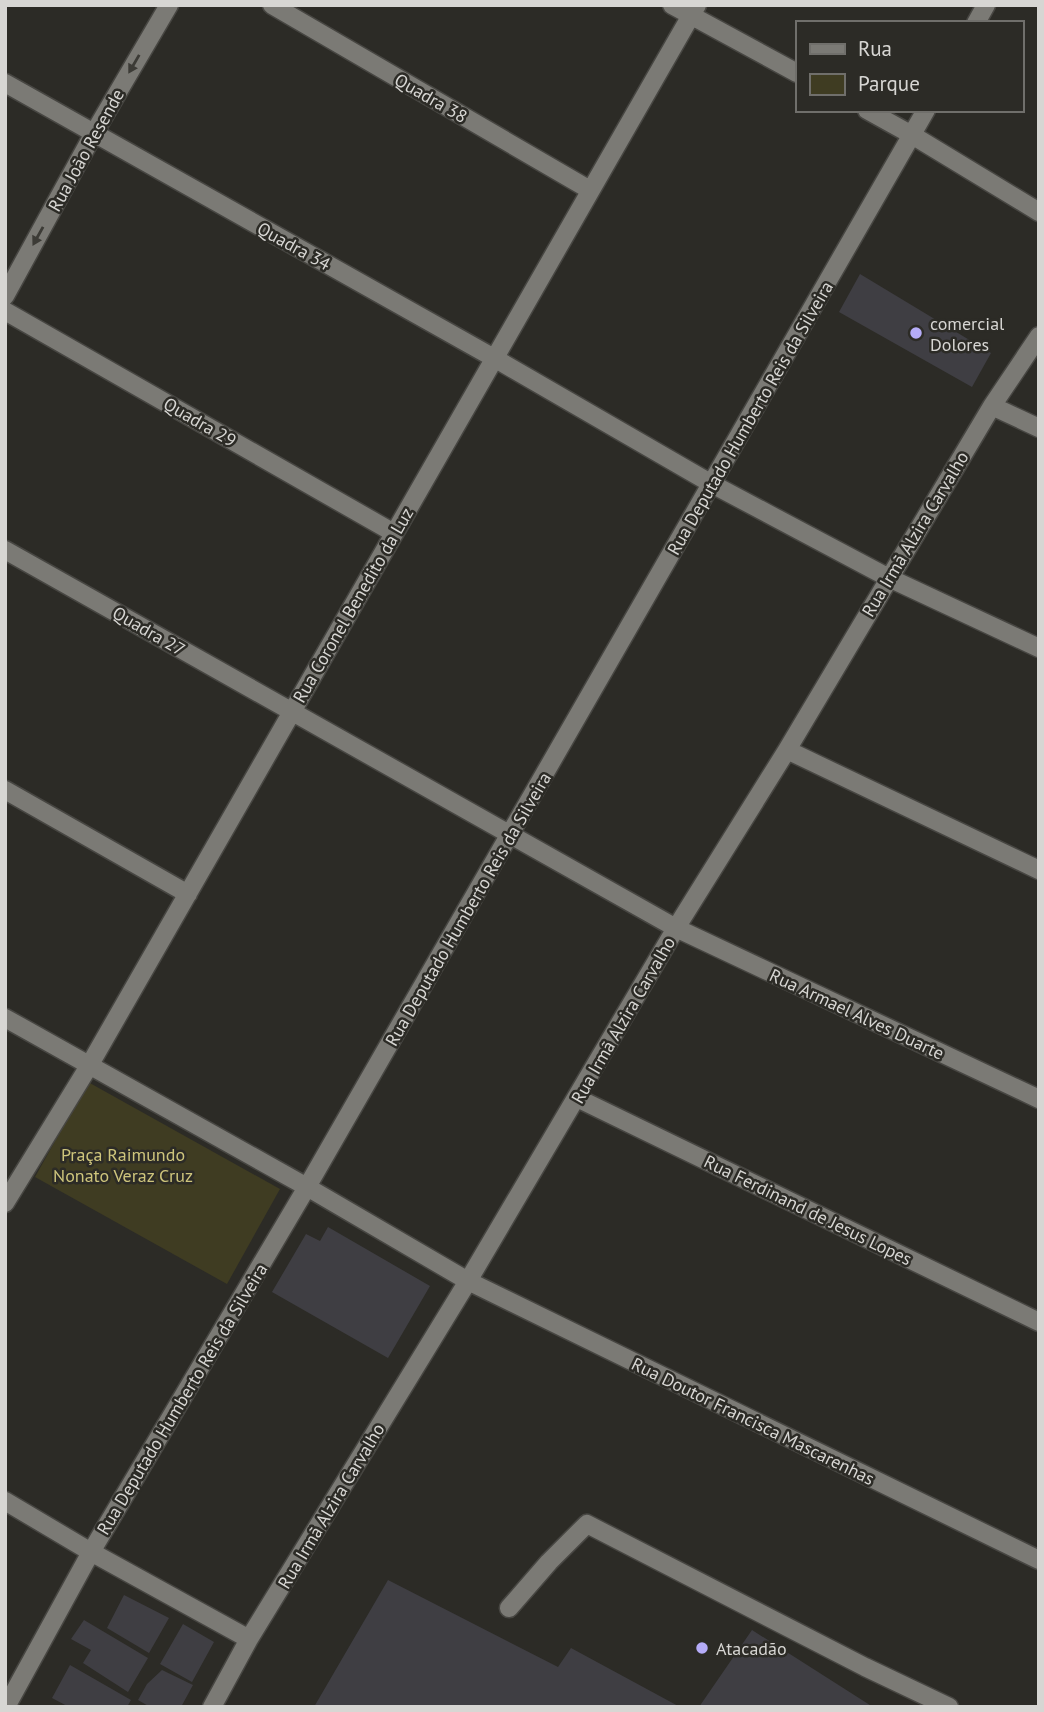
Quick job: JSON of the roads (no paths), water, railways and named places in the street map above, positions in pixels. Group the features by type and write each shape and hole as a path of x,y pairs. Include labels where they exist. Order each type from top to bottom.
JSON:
{"street":[{"name":"Rua João Resende","path":"5,296 94,133 169,5"},
{"name":"Quadra 38","path":"272,5 590,190"},
{"path":"672,5 694,10 796,72"},
{"path":"977,21 986,5"},
{"name":"Rua Coronel Benedito da Luz","path":"5,1203 89,1066 694,10"},
{"name":"Quadra 34","path":"5,83 712,484 889,578 1039,648"},
{"path":"870,112 1039,212"},
{"name":"Rua Deputado Humberto Reis da Silveira","path":"6,1707 91,1552 511,835 925,112"},
{"name":"Quadra 29","path":"5,311 394,533"},
{"name":"Rua Irmã Alzira Carvalho","path":"212,1707 249,1639 468,1281 676,928 787,750 992,406 1039,336"},
{"path":"992,406 1039,428"},
{"name":"Quadra 27","path":"5,550 511,835"},
{"path":"787,750 1039,870"},
{"path":"5,790 188,894"},
{"name":"Rua Armael Alves Duarte","path":"511,835 676,928 1039,1099"},
{"name":"Rua Doutor Francisca Mascarenhas","path":"5,1018 307,1187 468,1281 1039,1560"},
{"name":"Rua Ferdinand de Jesus Lopes","path":"577,1098 1039,1322"},
{"path":"5,1502 249,1639"},
{"path":"509,1608 587,1524 865,1667 949,1707"}],"place":[{"name":"comercial Dolores","path":"916,333"},
{"name":"Atacadão","path":"702,1648"}],"park label":[{"name":"Praça Raimundo Nonato Veraz Cruz","path":"123,1164"}]}
